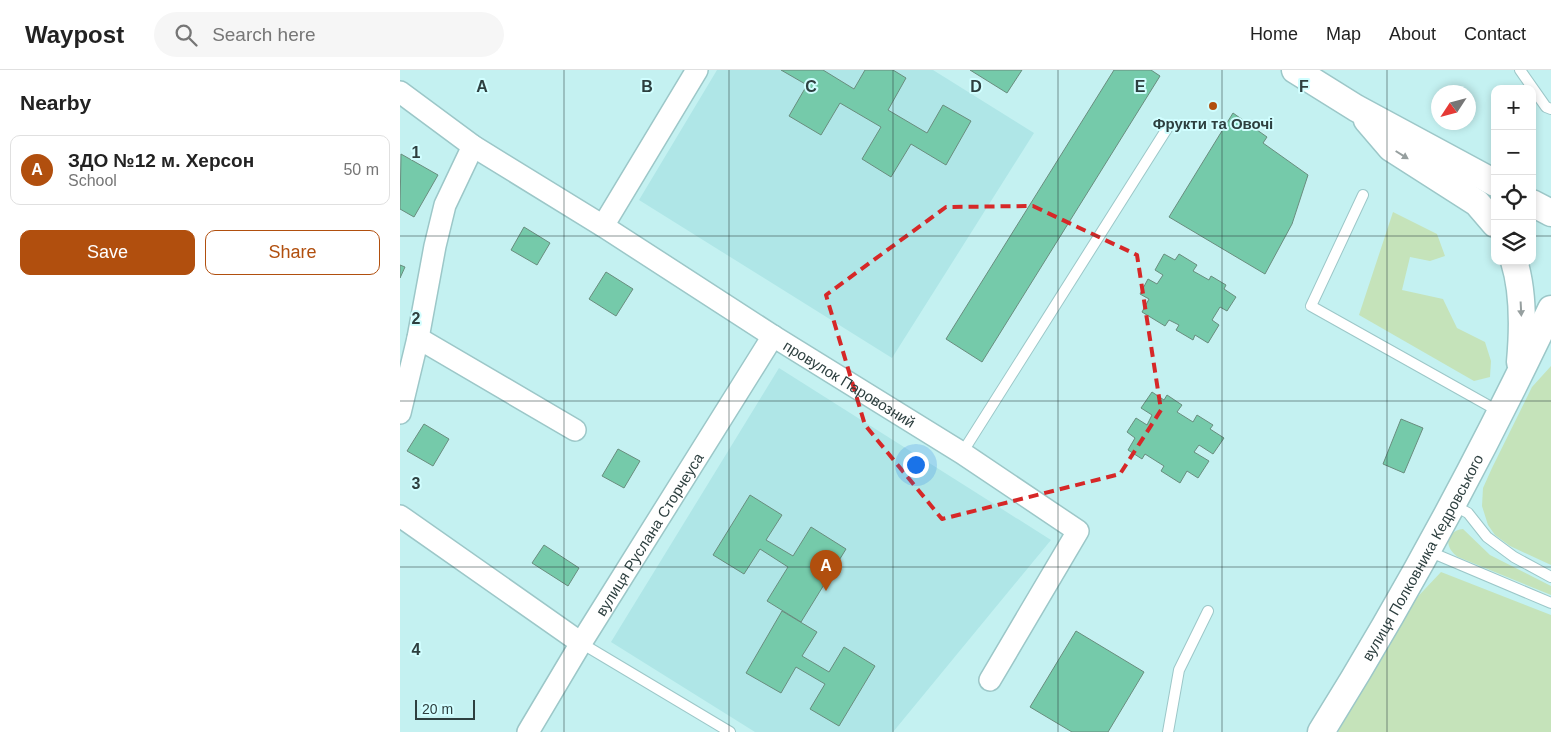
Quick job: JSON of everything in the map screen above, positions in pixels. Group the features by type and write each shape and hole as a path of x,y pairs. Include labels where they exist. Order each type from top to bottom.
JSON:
{"street":[{"path":"603,226 697,70"},
{"path":"1294,70 1356,108 1491,181"},
{"name":"провулок Паровозний","path":"402,96 473,146 962,453 1078,531 990,680"},
{"path":"1356,108 1391,148 1477,202 1492,220"},
{"path":"400,413 418,338 434,246 444,205 473,146"},
{"path":"1536,205 1551,213"},
{"name":"вулиця Полковника Кедровського","path":"1515,265 1520,290 1523,336 1518,379"},
{"name":"вулиця Полковника Кедровського","path":"1321,732 1378,639 1452,505 1518,379 1551,309"},
{"name":"вулиця Руслана Сторчеуса","path":"528,732 580,643 773,336"},
{"path":"418,338 575,430"},
{"name":"вулиця Полковника Кедровського","path":"1518,379 1551,338"},
{"path":"400,516 580,643"}],"lane":[{"path":"1520,70 1546,107 1551,109"},
{"path":"962,453 1168,126"},
{"path":"1363,195 1311,306 1501,412"},
{"path":"1452,505 1468,513 1487,537 1507,552 1551,577"},
{"path":"1427,550 1551,603"},
{"path":"1168,732 1179,670 1208,611"},
{"path":"580,643 730,732"}],"highlighted area":[{"path":"1033,206 1137,255 1161,410 1120,474 942,519 865,425 826,295 946,207"}],"shaded area":[{"path":"717,70 933,70 1034,133 892,358 639,200"},
{"path":"779,368 1051,540 893,732 755,732 611,642"}],"green space":[{"path":"1393,212 1437,234 1445,256 1430,261 1410,257 1402,290 1443,299 1457,328 1485,342 1491,361 1490,377 1474,381 1359,315"},
{"path":"1551,366 1551,565 1510,546 1495,535 1488,525 1482,506 1483,488 1492,468 1532,387"},
{"path":"1463,529 1490,555 1551,586 1551,595 1458,557 1450,549 1448,540 1457,530"},
{"path":"1441,572 1551,615 1551,732 1338,732 1408,607"}],"building":[{"path":"781,70 823,70 854,89 865,70 893,70 906,78 888,110 927,133 943,105 971,121 946,165 911,144 891,177 862,159 881,127 840,103 821,135 789,116 807,85"},
{"path":"970,70 1022,70 1007,93"},
{"path":"1114,70 1151,70 1160,76 982,362 946,339"},
{"path":"1233,113 1267,137 1263,143 1308,175 1292,224 1265,274 1169,217"},
{"path":"401,154 438,175 414,217 400,209"},
{"path":"524,227 550,243 537,265 511,250"},
{"path":"1164,254 1175,260 1179,254 1197,265 1193,271 1209,280 1211,276 1226,285 1224,289 1236,297 1227,311 1220,307 1212,320 1219,325 1208,343 1195,335 1193,340 1176,330 1179,325 1169,320 1165,326 1142,312 1149,299 1140,294 1148,279 1157,284 1163,275 1155,270"},
{"path":"400,265 405,267 400,278"},
{"path":"606,272 633,289 616,316 589,299"},
{"path":"1152,392 1164,400 1167,395 1182,405 1177,412 1193,422 1197,415 1213,425 1210,429 1224,438 1213,454 1199,445 1194,452 1209,461 1198,478 1187,471 1180,483 1161,471 1164,466 1145,454 1142,459 1128,450 1135,438 1127,432 1136,418 1147,425 1152,415 1141,408"},
{"path":"1401,419 1423,428 1404,473 1383,464"},
{"path":"424,424 449,439 433,466 407,451"},
{"path":"618,449 640,461 624,488 602,476"},
{"path":"750,495 782,515 766,540 793,556 811,527 846,549 801,622 767,601 788,567 760,549 744,574 713,555"},
{"path":"544,545 579,568 568,586 532,563"},
{"path":"782,611 817,632 802,656 829,672 844,647 875,666 839,726 810,709 825,684 796,667 781,693 746,673"},
{"path":"1076,631 1144,672 1108,732 1072,732 1030,707"}],"place":[{"name":"Фрукти та Овочі","path":"1213,106"},
{"name":"ЗДО №12 м. Херсон","path":"826,591"}]}
